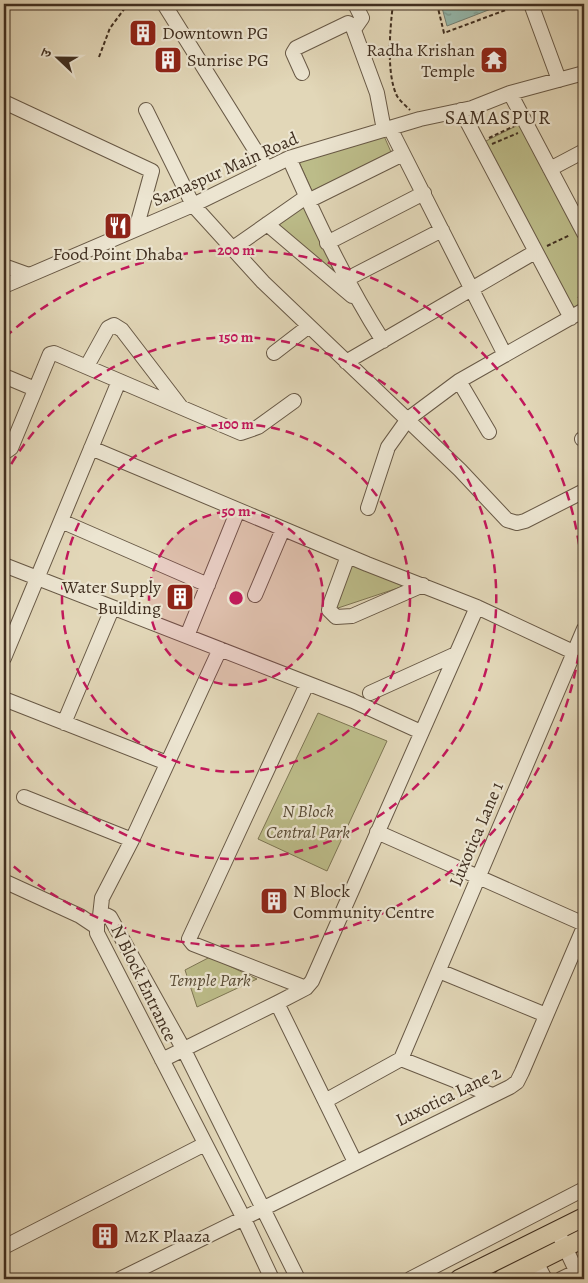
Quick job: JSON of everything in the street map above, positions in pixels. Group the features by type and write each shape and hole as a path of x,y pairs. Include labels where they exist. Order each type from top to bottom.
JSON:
{"main road":[{"path":"459,1279 584,1217"},
{"path":"502,1279 584,1238"}],"street":[{"path":"164,4 267,169"},
{"path":"355,4 362,18 355,28"},
{"path":"531,4 559,80"},
{"path":"302,73 293,53 296,48 348,23 355,28 387,129 404,154 471,291 505,355"},
{"name":"Samaspur Main Road","path":"4,286 193,204 289,158 584,73"},
{"path":"510,93 550,169 580,233"},
{"path":"4,102 152,171 136,229"},
{"path":"146,110 193,204 263,282 460,470 507,520 517,524 526,521 584,491"},
{"path":"460,110 484,144 535,252 571,318"},
{"path":"550,169 584,150"},
{"path":"233,248 307,199 404,154"},
{"path":"289,158 327,243 357,300 383,342"},
{"path":"327,243 424,193"},
{"path":"267,224 357,300"},
{"path":"347,279 442,230"},
{"path":"346,362 471,291 535,252"},
{"path":"4,266 29,275"},
{"path":"368,508 388,448 408,420 460,381 584,310"},
{"path":"86,366 108,328 114,325 122,330 182,408"},
{"path":"274,353 309,326"},
{"path":"4,453 11,448 50,354 59,354 241,433 258,427 294,401"},
{"path":"4,376 35,389"},
{"path":"4,658 119,381"},
{"path":"460,381 489,432"},
{"path":"91,448 348,556 477,607 579,654"},
{"path":"187,636 238,510"},
{"path":"61,521 208,584"},
{"path":"255,595 283,528"},
{"path":"348,556 329,610 336,617 352,616 423,585"},
{"path":"4,565 112,609 187,636 353,701 420,732"},
{"path":"162,1060 306,988 317,973 420,732 477,607"},
{"path":"64,723 112,609"},
{"name":"Luxotica Lane 1","path":"401,1059 478,877 579,654 584,629"},
{"path":"8,883 80,916 98,921 102,898 132,840 220,649"},
{"path":"370,693 456,654"},
{"path":"306,988 193,944 189,939 307,684"},
{"path":"4,698 168,763"},
{"path":"24,797 132,840"},
{"path":"377,832 584,926"},
{"name":"N Block Entrance","path":"272,1279 243,1217 97,933 98,921 106,914 110,917 184,1050 298,1279"},
{"name":"Luxotica Lane 2","path":"120,1279 517,1082 584,926"},
{"path":"439,971 546,1015"},
{"path":"277,1003 355,1162"},
{"path":"325,1101 401,1059 492,1095"},
{"path":"4,1247 205,1144"},
{"path":"410,1279 584,1189"},
{"path":"557,1230 580,1273 562,1279"},
{"path":"536,1262 546,1279"}],"path":[{"path":"99,57 110,28 128,4"},
{"path":"393,4 388,38 394,88 398,99"},
{"path":"436,4 444,33 524,4"},
{"path":"484,144 524,120"},
{"path":"484,144 518,132 522,141"},
{"path":"548,246 580,233"}],"green space":[{"path":"524,122 584,237 584,307 572,313 480,144"},
{"path":"384,136 391,152 312,191 299,162"},
{"path":"305,200 337,279 272,225"},
{"path":"352,565 407,585 335,609"},
{"name":"N Block Central Park","path":"318,713 387,741 327,871 258,839"},
{"name":"Temple Park","path":"210,957 257,979 197,1007 185,970"}],"water":[{"path":"441,4 504,4 447,26"}],"place":[{"name":"Downtown PG","path":"143,33"},
{"name":"Sunrise PG","path":"168,60"},
{"name":"Radha Krishan Temple","path":"494,60"},
{"name":"Food Point Dhaba","path":"118,226"},
{"name":"Water Supply Building","path":"180,597"},
{"name":"N Block Community Centre","path":"274,901"},
{"name":"M2K Plaaza","path":"105,1236"}],"district":[{"name":"SAMASPUR","path":"498,117"}]}
